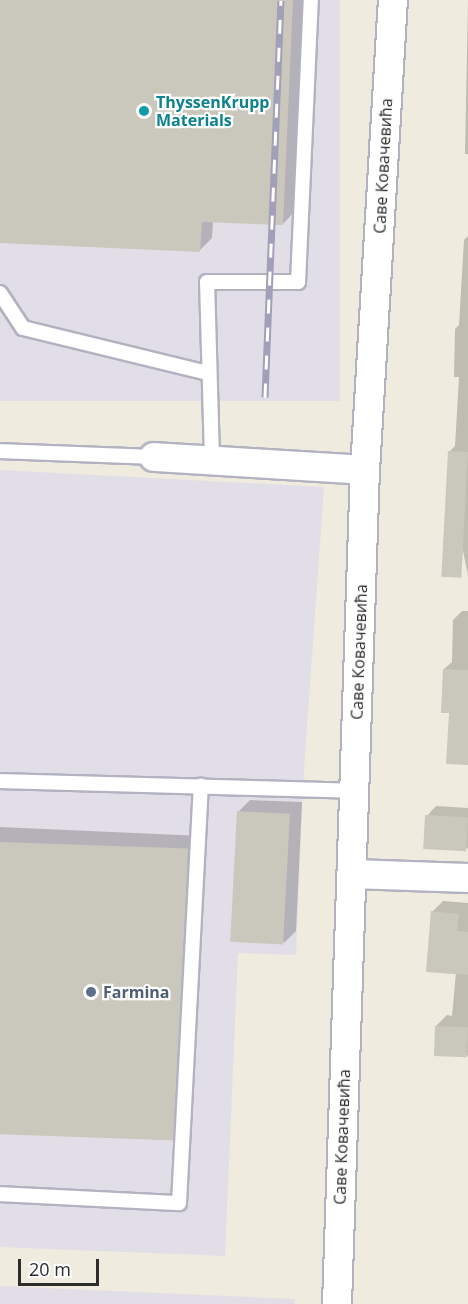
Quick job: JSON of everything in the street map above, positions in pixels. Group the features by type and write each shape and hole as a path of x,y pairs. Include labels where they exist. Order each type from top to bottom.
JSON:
{"street":[{"name":"Саве Ковачевића","path":"336,1304 365,470 393,0"},
{"path":"154,457 365,470"},
{"path":"352,874 468,878"}],"lane":[{"path":"212,459 207,373 207,282 298,282 311,0"},
{"path":"0,292 24,328 207,373"},
{"path":"0,450 154,457"},
{"path":"0,781 355,791"},
{"path":"0,1194 179,1203 201,786"}],"shaded area":[{"path":"0,0 340,0 340,401 0,401"},
{"path":"0,470 324,487 304,768 296,955 238,953 225,1256 0,1247"},
{"path":"0,1286 295,1299 295,1304 0,1304"}],"building":[{"name":"ThyssenKrupp Materials","path":"0,0 293,0 283,225 202,222 200,252 0,243"},
{"path":"448,451 468,452 461,578 441,577"},
{"path":"443,669 468,670 468,765 446,764 449,713 441,713"},
{"path":"237,811 290,814 283,945 230,942"},
{"path":"425,815 468,817 466,851 423,849"},
{"name":"Farmina","path":"0,842 188,849 178,1140 0,1134"},
{"path":"431,911 459,914 457,931 468,932 468,975 426,972"},
{"path":"435,1026 468,1027 467,1057 434,1056"}],"railway":[{"path":"265,397 281,0"}],"place":[{"name":"ThyssenKrupp Materials","path":"144,111"},
{"name":"Farmina","path":"91,992"}]}
